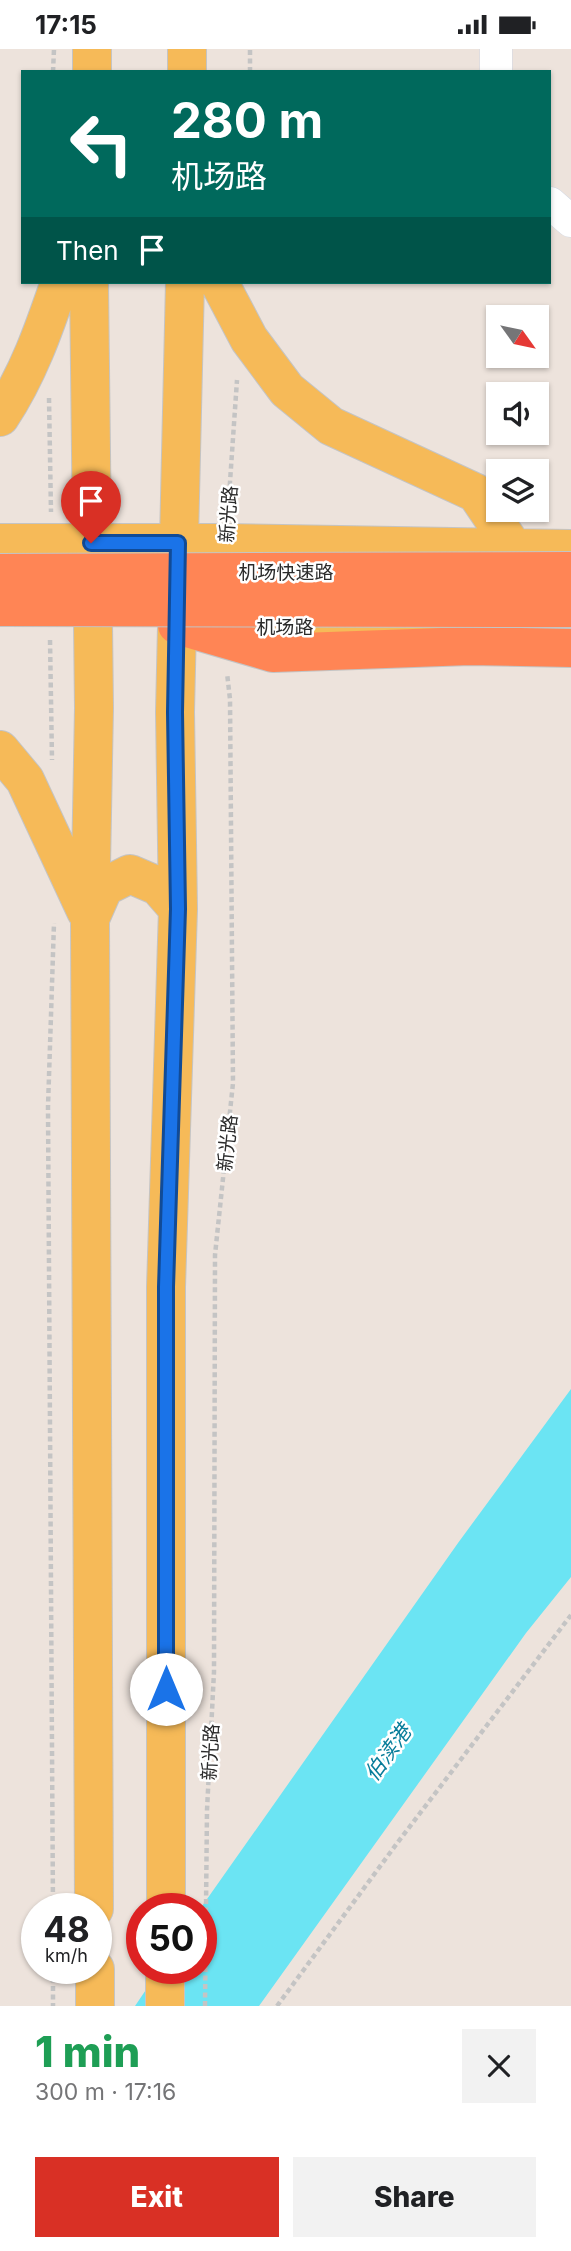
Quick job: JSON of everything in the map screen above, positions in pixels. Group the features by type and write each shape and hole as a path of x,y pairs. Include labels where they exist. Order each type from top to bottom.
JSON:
{"highway":[{"name":"机场快速路","path":"0,573 571,571"},
{"name":"机场快速路","path":"0,607 571,608"},
{"path":"177,625 273,653 470,646 571,648"}],"main road":[{"path":"92,49 92,70"},
{"path":"187,49 187,70"},
{"path":"0,417 12,399 39,343 59,284"},
{"path":"89,284 94,708 72,916 94,1893"},
{"path":"166,1893 166,1287 178,909 175,712 185,284"},
{"path":"220,284 249,339 287,390 331,426 477,493 513,549"},
{"path":"0,543 226,543 571,549"},
{"name":"机场路","path":"0,626 51,624 571,629"},
{"path":"0,750 25,780 72,916"},
{"path":"72,916 104,887 130,874 158,886 178,909"},
{"path":"165,1984 165,2006"}],"street":[{"path":"495,70 496,49"},
{"path":"551,204 571,221"}],"path":[{"path":"53,70 54,49"},
{"path":"250,49 250,70"},
{"name":"新光路","path":"226,543 238,376"},
{"path":"49,397 51,542"},
{"path":"51,624 52,761"},
{"name":"新光路","path":"205,2006 207,1810 214,1672 215,1255 233,1083 230,699 223,639"},
{"path":"53,1893 48,1107 72,916"},
{"path":"277,2006 571,1615"},
{"path":"53,1984 53,2006"}],"water":[{"name":"伯渎港","path":"571,1389 571,1577 526,1633 259,2006 135,2006 150,1984 217,1984 217,1893 211,1893 458,1543"}],"route":[{"path":"91,543 178,543 175,712 178,909 166,1287 166,1689"}]}
